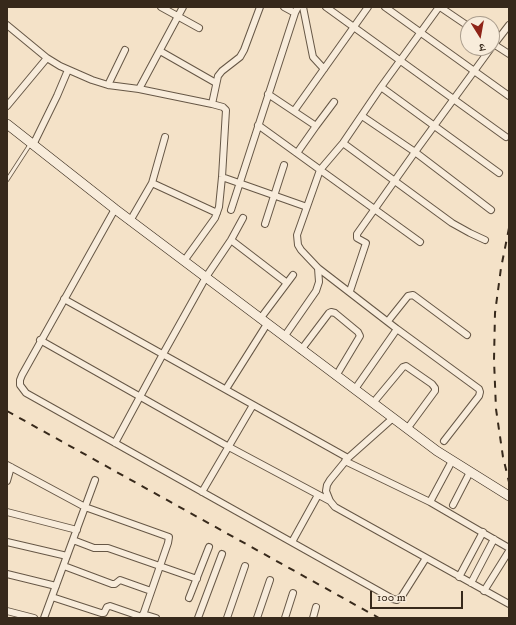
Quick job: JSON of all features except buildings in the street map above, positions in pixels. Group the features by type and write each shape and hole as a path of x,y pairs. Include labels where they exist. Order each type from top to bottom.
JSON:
{"street":[{"path":"161,7 199,28"},
{"path":"139,89 183,7"},
{"path":"212,104 219,74 240,57 260,7"},
{"path":"284,7 295,13"},
{"path":"231,210 268,94 298,7"},
{"path":"303,7 313,57 324,69"},
{"path":"326,7 506,137"},
{"path":"294,111 368,7"},
{"path":"385,7 509,96"},
{"path":"444,441 479,396 479,389 397,329 350,291 318,268 298,246 297,235 320,170 343,143 400,60 440,7 460,21"},
{"path":"7,25 47,58 68,70 99,83 139,89 212,104 223,107 226,110 220,201 217,213 184,261"},
{"path":"500,36 509,25"},
{"path":"500,49 509,54"},
{"path":"108,85 125,50"},
{"path":"160,51 216,83"},
{"path":"350,291 366,243 357,238 357,235 484,56"},
{"path":"7,106 47,58"},
{"path":"32,144 57,96 68,70"},
{"path":"381,87 499,174"},
{"path":"268,94 316,126"},
{"path":"297,153 334,102"},
{"path":"362,116 415,152 492,210"},
{"path":"7,124 130,221 301,350 356,389 373,404 452,461 509,496"},
{"path":"258,125 420,242"},
{"path":"130,221 152,183 165,137"},
{"path":"343,143 452,223 486,240"},
{"path":"265,224 284,165"},
{"path":"222,178 307,207"},
{"path":"152,183 217,213"},
{"path":"115,209 40,340 20,380 22,389 26,393 397,600 402,596 426,558"},
{"path":"115,443 206,277 231,240 243,218"},
{"path":"231,240 287,283"},
{"path":"284,337 316,291 319,282 318,268"},
{"path":"226,389 264,321 293,275"},
{"path":"388,321 408,296 413,295 467,335"},
{"path":"64,299 226,389 347,460 449,512 509,548"},
{"path":"301,350 329,313 335,313 358,332 360,336 336,376"},
{"path":"356,389 397,329"},
{"path":"40,340 229,447 330,501"},
{"path":"373,404 403,367 406,366 432,384 435,388 434,391 407,429"},
{"path":"202,492 253,405"},
{"path":"393,418 347,460 327,485 326,491 330,501 335,507 509,604"},
{"path":"430,502 452,461"},
{"path":"7,481 9,466 85,507 169,537 161,566 142,617"},
{"path":"453,505 470,472"},
{"path":"44,618 95,480"},
{"path":"292,542 318,495"},
{"path":"7,512 77,530"},
{"path":"459,577 482,532"},
{"path":"471,583 494,539"},
{"path":"73,540 94,548 108,548 196,579"},
{"path":"7,542 67,556"},
{"path":"189,598 209,546"},
{"path":"484,591 509,551"},
{"path":"198,618 222,554"},
{"path":"64,566 112,584 115,584 120,580 151,592"},
{"path":"227,618 245,566"},
{"path":"7,574 56,586"},
{"path":"257,618 270,580"},
{"path":"284,618 293,593"},
{"path":"52,597 101,614 104,614 107,607 110,606 142,617 156,618"},
{"path":"313,618 316,607"},
{"path":"7,611 34,618"}],"lane":[{"path":"7,180 32,144"},
{"path":"449,512 453,505"}],"railway":[{"path":"509,228 501,268 495,313 494,360 496,409 503,457 509,482"},
{"path":"7,411 379,618"}]}
